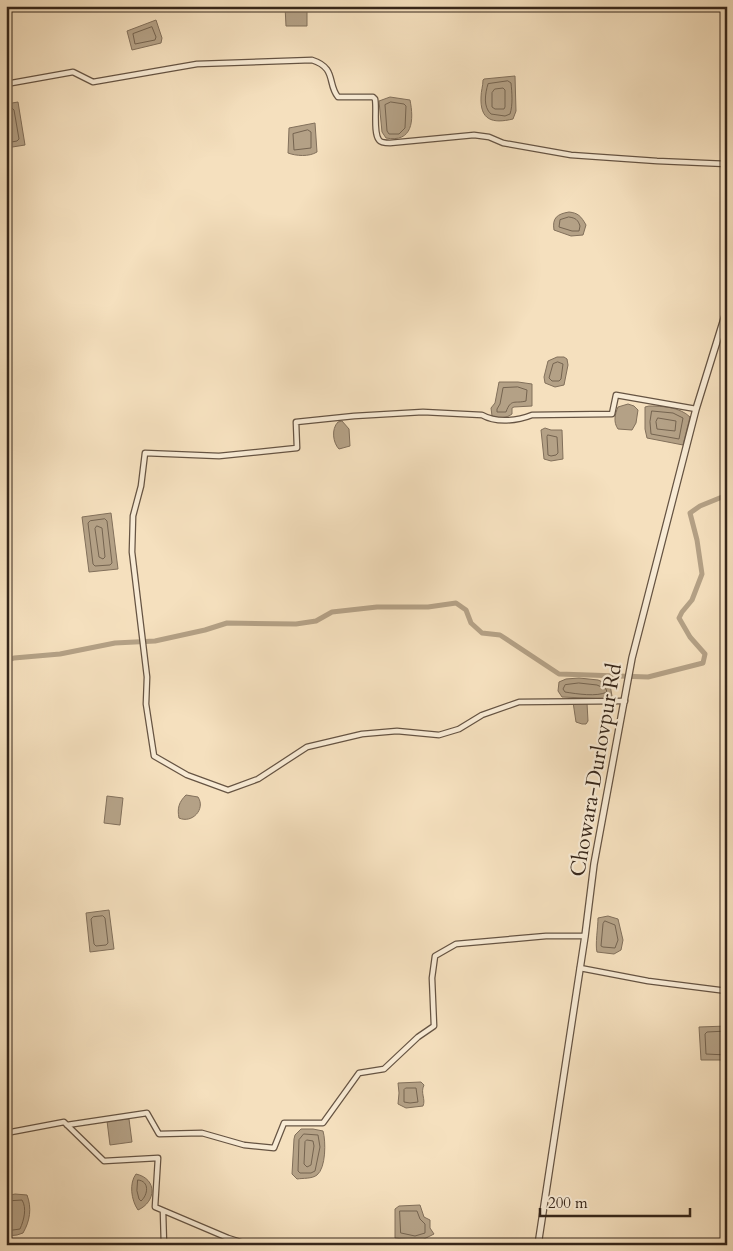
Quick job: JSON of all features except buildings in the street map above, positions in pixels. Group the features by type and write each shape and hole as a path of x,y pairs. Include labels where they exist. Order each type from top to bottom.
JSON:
{"street":[{"path":"6,84 73,72 92,82 197,64 312,60 319,62 332,76 335,93 338,98 373,97 375,99 376,134 378,140 383,142 390,143 474,135 489,137 503,143 571,155 657,162 727,164"},
{"name":"Chowara-Durlovpur Rd","path":"538,1245 585,936 594,864 630,668 696,409 727,309"},
{"path":"625,701 518,702 482,715 459,729 439,735 397,731 362,734 307,747 258,779 228,790 187,775 154,756 146,704 147,677 132,552 133,516 141,486 145,453 219,456 297,448 296,422 354,416 423,412 482,415 490,419 521,420 532,415 612,414 616,395 696,409"},
{"path":"67,1125 147,1113 159,1134 202,1134 244,1145 274,1148 284,1124 323,1123 359,1073 384,1069 418,1037 434,1026 432,978 435,956 456,944 546,936 585,936"},
{"path":"580,968 648,981 727,990"},
{"path":"6,1133 64,1122 104,1161 158,1158 154,1207 228,1238 250,1245"},
{"path":"163,1210 164,1245"}],"water":[{"path":"285,6 307,6 307,26 286,26"},
{"path":"156,20 162,38 161,43 132,50 127,31"},
{"path":"515,76 516,111 513,119 499,121 489,118 485,115 481,105 483,80"},
{"path":"390,97 410,100 412,115 410,128 407,133 395,139 386,138 382,132 379,101"},
{"path":"18,102 25,145 6,148 6,104"},
{"path":"315,123 317,152 302,156 288,153 289,128"},
{"path":"569,212 581,217 586,225 583,235 571,236 554,230 556,217"},
{"path":"557,357 567,359 568,365 564,385 555,387 545,383 544,377 548,361"},
{"path":"499,382 532,384 532,406 514,407 512,408 512,414 505,417 497,418 492,416 491,408 495,403"},
{"path":"628,404 638,410 636,423 632,430 618,429 615,424 615,418 618,407"},
{"path":"645,407 676,409 690,417 683,445 647,438"},
{"path":"342,421 349,429 350,446 339,449 334,440 334,428 338,422"},
{"path":"545,428 562,430 563,459 551,461 544,459 541,430"},
{"path":"111,513 118,569 89,572 82,517"},
{"path":"566,679 598,680 610,685 612,696 609,699 562,697 558,691 559,682"},
{"path":"573,702 587,703 588,721 586,724 576,722"},
{"path":"186,795 198,797 200,802 199,810 189,819 179,818 178,811 180,803"},
{"path":"107,796 123,798 120,825 104,823"},
{"path":"109,910 114,949 90,952 86,913"},
{"path":"608,916 618,919 623,940 621,950 614,954 597,952 596,949 598,918"},
{"path":"727,1026 727,1060 701,1060 699,1027"},
{"path":"421,1082 424,1085 423,1106 406,1108 398,1104 398,1083"},
{"path":"129,1119 132,1142 110,1145 107,1121"},
{"path":"301,1129 323,1131 325,1141 324,1154 322,1167 317,1175 310,1178 297,1179 292,1174 294,1139"},
{"path":"136,1174 148,1181 152,1191 148,1202 138,1210 132,1192 132,1182"},
{"path":"15,1194 27,1195 30,1210 29,1219 23,1233 7,1236 6,1196"},
{"path":"420,1205 424,1217 430,1220 430,1228 434,1234 420,1241 395,1238 395,1209 399,1206"}],"waterway":[{"path":"6,661 14,658 60,654 115,643 155,641 227,623 296,624 316,621 332,612 377,607 428,607 456,603 466,610 471,623 482,633 500,635 559,674 648,677 703,663 705,654 690,637 679,618 692,600 702,574 697,540 690,513 700,506 727,495"}]}
